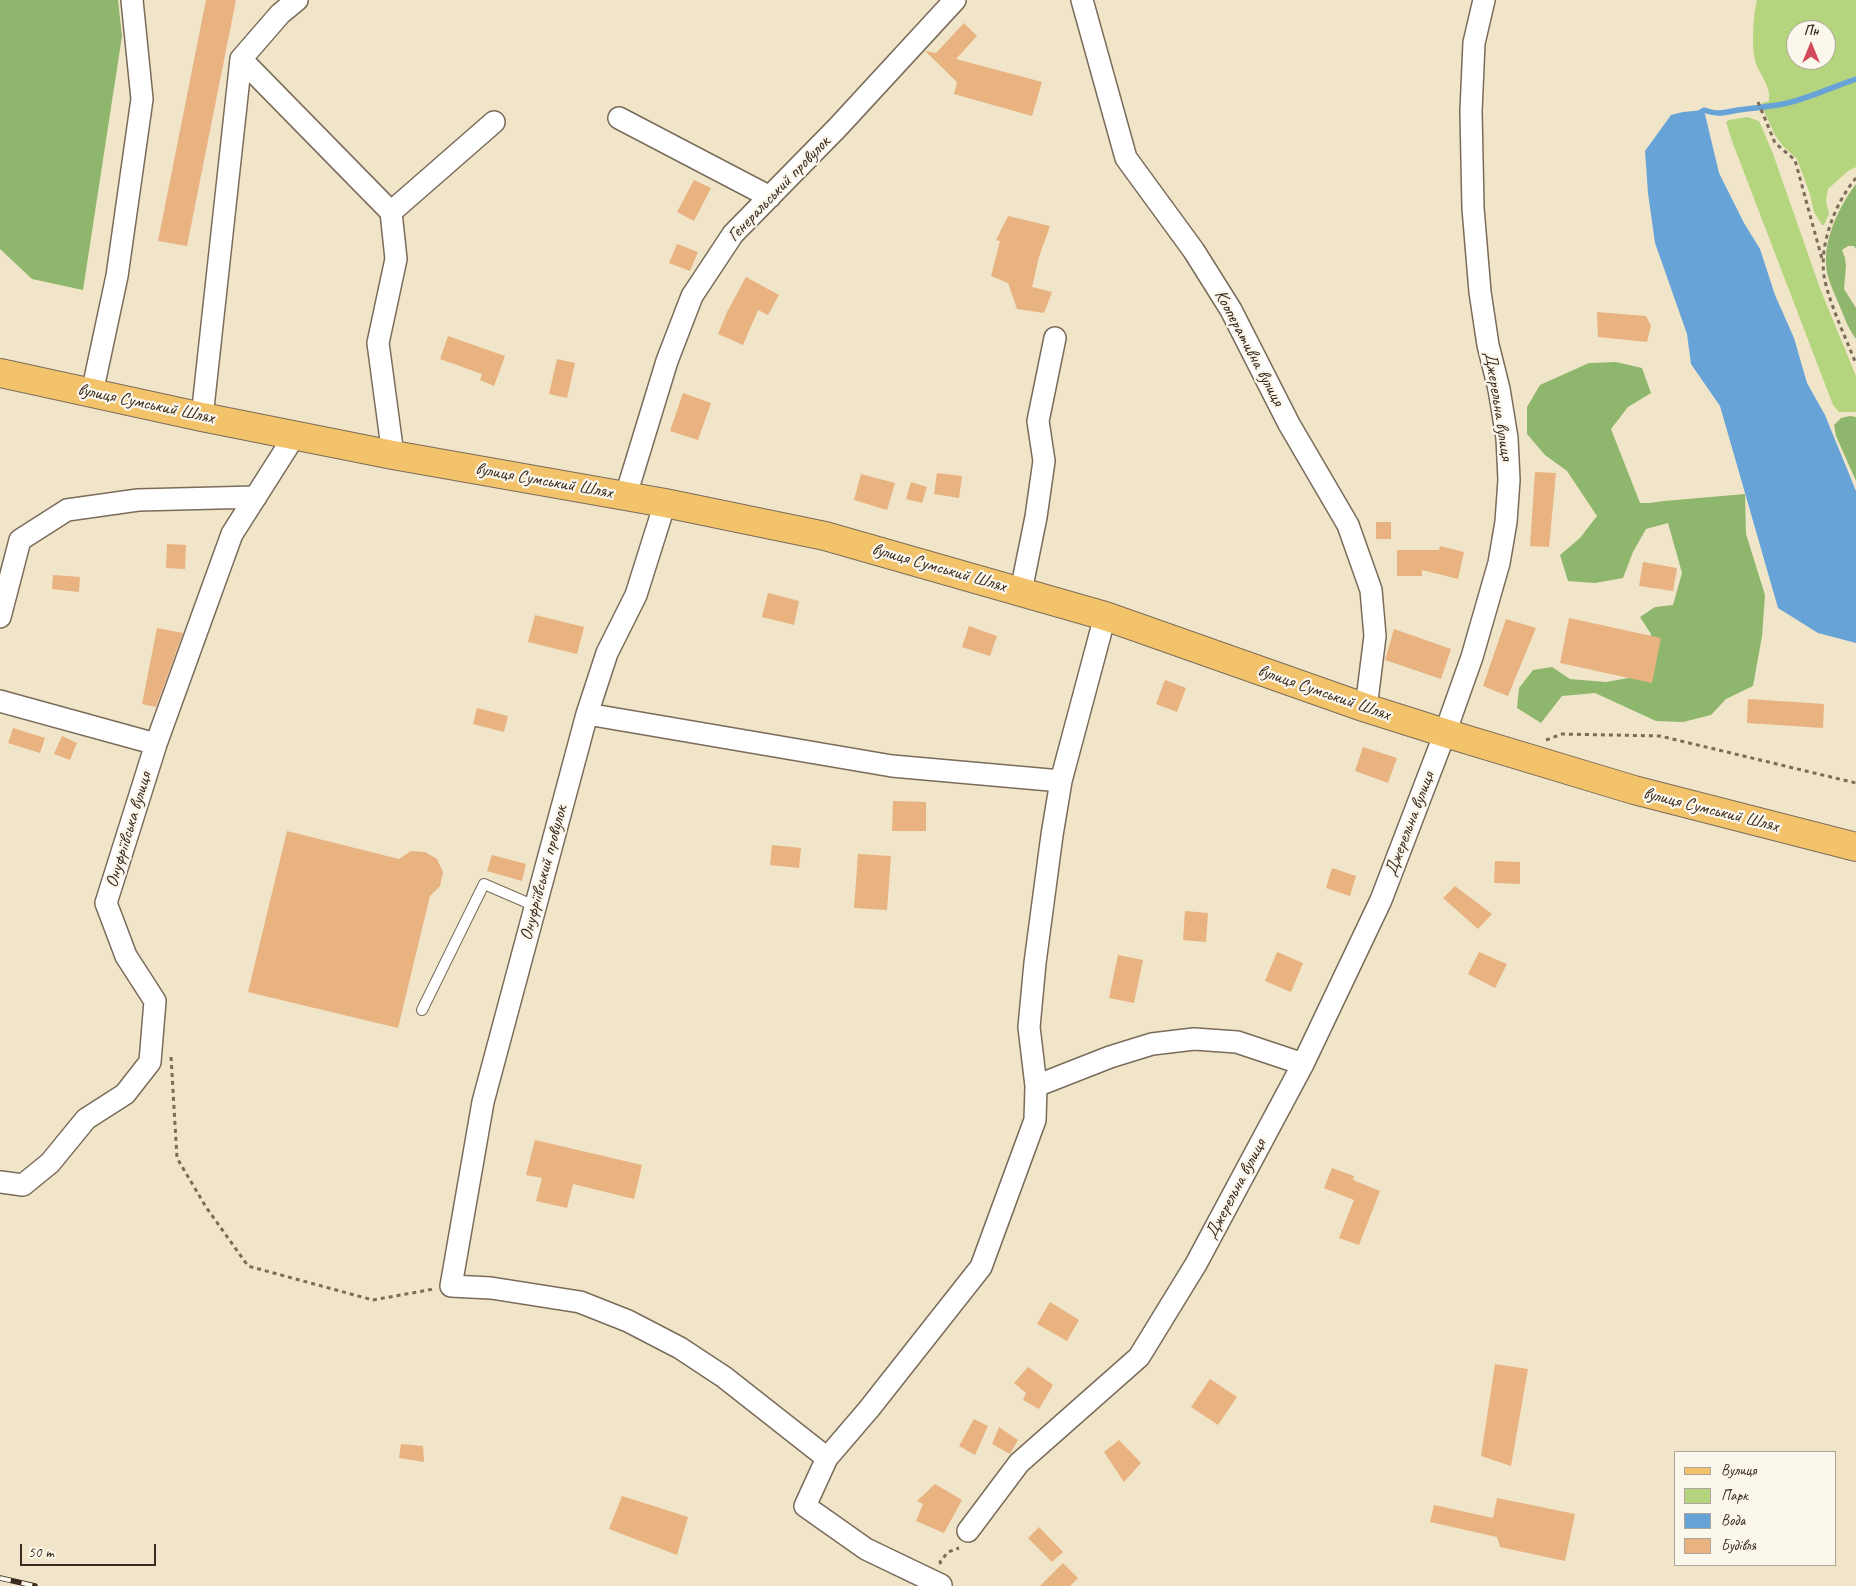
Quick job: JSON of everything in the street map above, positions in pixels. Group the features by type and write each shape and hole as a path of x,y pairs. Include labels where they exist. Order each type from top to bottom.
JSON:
{"main road":[{"name":"вулиця Сумський Шлях","path":"0,373 202,417 393,455 665,502 826,536 1105,616 1445,734 1634,790 1856,847"}],"street":[{"path":"92,393 117,276 142,100 132,0"},
{"path":"202,417 241,59 280,14 297,0"},
{"name":"Генеральський провулок","path":"626,495 667,361 692,296 733,234 838,128 955,0"},
{"name":"Кооперативна вулиця","path":"1082,0 1126,158 1194,251 1231,310 1289,424 1348,525 1371,590 1375,636 1366,708"},
{"name":"Джерельна вулиця","path":"968,1530 1019,1463 1139,1356 1196,1264 1303,1064 1380,900 1445,734 1472,657 1499,563 1508,497 1507,438 1499,389 1488,345 1480,292 1473,208 1471,111 1474,44 1484,0"},
{"path":"241,59 391,212 396,259 378,343 393,455"},
{"path":"619,118 770,197"},
{"path":"391,212 494,122"},
{"path":"1021,591 1036,518 1044,461 1038,421 1055,338"},
{"name":"Онуфріївська вулиця","path":"0,1182 23,1185 50,1163 86,1119 125,1094 150,1062 155,1001 126,956 106,903 156,744 232,534 295,435"},
{"path":"0,617 20,540 67,510 138,500 256,497"},
{"name":"Онуфріївський провулок","path":"451,1286 483,1102 530,904 607,653 636,595 665,502"},
{"path":"941,1585 866,1549 805,1506 827,1458 981,1267 1035,1120 1036,1086 1029,1027 1035,964 1061,781 1105,616"},
{"path":"0,701 156,744"},
{"path":"587,714 892,766 1061,781"},
{"path":"1036,1086 1152,1044 1194,1039 1236,1042 1303,1064"},
{"path":"451,1286 491,1288 580,1302 628,1321 680,1348 724,1377 827,1458"}],"lane":[{"path":"422,1010 484,884 530,904"}],"path":[{"path":"1758,102 1775,143 1796,160 1822,262 1825,284 1856,364"},
{"path":"1822,262 1831,222 1845,191 1856,178"},
{"path":"1529,758 1539,743 1562,734 1660,736 1856,783"},
{"path":"170,1054 177,1158 206,1207 248,1266 373,1300 451,1286"},
{"path":"941,1585 944,1572 940,1562 948,1552 960,1547 968,1530"}],"green space":[{"path":"0,0 118,0 122,36 83,290 32,279 0,249"},
{"path":"1757,0 1856,0 1856,167 1848,171 1828,189 1826,201 1829,214 1824,225 1822,225 1814,212 1810,194 1797,159 1783,146 1775,135 1763,109 1762,103 1769,101 1769,96 1767,86 1754,57 1754,23"},
{"path":"1747,117 1759,121 1772,151 1821,291 1856,376 1856,412 1839,412 1833,405 1732,141 1726,122"},
{"path":"1856,184 1856,249 1854,246 1848,246 1842,250 1846,266 1844,289 1856,308 1856,339 1831,286 1827,274 1826,253 1839,211"},
{"path":"1616,362 1642,368 1651,393 1628,407 1611,429 1640,503 1745,494 1746,534 1765,595 1762,636 1753,686 1726,699 1711,715 1683,722 1656,721 1595,693 1562,696 1541,723 1517,708 1519,688 1533,670 1552,667 1570,679 1606,682 1640,676 1651,634 1640,617 1655,607 1673,605 1682,573 1668,523 1646,529 1633,552 1623,578 1595,583 1568,581 1560,555 1580,538 1597,516 1567,471 1545,455 1527,434 1527,407 1540,385 1589,363"},
{"path":"1856,417 1856,481 1836,436 1834,425 1841,418"}],"water":[{"path":"1704,110 1719,173 1744,223 1760,249 1775,295 1794,338 1807,383 1825,415 1856,491 1856,643 1818,633 1778,608 1720,406 1691,364 1687,334 1655,243 1648,193 1645,151 1671,115"}],"building":[{"path":"206,0 236,0 187,246 158,241"},
{"path":"964,23 977,36 956,59 1042,82 1032,116 954,94 957,82 925,51 936,53"},
{"path":"694,180 711,188 694,221 677,212"},
{"path":"1008,216 1050,226 1039,257 1032,287 1052,292 1044,313 1017,309 1008,283 991,276 1000,241 996,240"},
{"path":"677,244 698,252 690,271 669,263"},
{"path":"746,277 779,295 768,315 758,310 743,345 718,334 727,312"},
{"path":"1597,312 1646,316 1651,326 1647,342 1598,337"},
{"path":"448,336 505,356 494,386 480,380 482,374 440,359"},
{"path":"557,359 575,363 567,398 549,394"},
{"path":"683,393 711,403 698,440 670,431"},
{"path":"1535,472 1556,473 1549,547 1530,546"},
{"path":"937,473 962,476 959,498 934,494"},
{"path":"861,474 895,483 887,510 854,500"},
{"path":"911,482 927,487 922,503 906,499"},
{"path":"1376,522 1391,522 1391,539 1376,539"},
{"path":"167,544 186,545 185,569 166,568"},
{"path":"1440,546 1464,552 1458,579 1422,570 1422,576 1397,576 1397,550 1439,550"},
{"path":"1643,562 1677,568 1673,591 1639,586"},
{"path":"53,575 80,577 79,592 52,589"},
{"path":"768,593 799,601 794,625 762,617"},
{"path":"535,615 584,627 577,654 528,642"},
{"path":"1569,618 1661,638 1652,683 1560,663"},
{"path":"1506,619 1536,628 1508,696 1483,686"},
{"path":"969,626 997,636 990,656 962,647"},
{"path":"157,628 183,633 156,707 142,704"},
{"path":"1394,629 1451,649 1441,679 1385,660"},
{"path":"1165,680 1186,688 1177,712 1156,704"},
{"path":"1748,699 1824,704 1823,728 1747,723"},
{"path":"477,708 508,716 504,732 473,724"},
{"path":"13,728 45,738 40,753 8,743"},
{"path":"62,736 77,743 70,760 54,754"},
{"path":"1363,747 1397,758 1388,783 1355,771"},
{"path":"893,801 926,802 926,831 892,831"},
{"path":"287,831 399,859 411,851 425,852 437,859 443,872 440,886 430,896 398,1028 248,992"},
{"path":"772,845 801,848 799,868 770,865"},
{"path":"858,854 891,856 887,910 854,908"},
{"path":"492,855 526,864 522,881 487,871"},
{"path":"1495,861 1520,862 1520,884 1494,883"},
{"path":"1332,868 1356,876 1350,896 1326,888"},
{"path":"1455,886 1492,914 1478,929 1443,898"},
{"path":"1185,911 1208,913 1206,942 1183,940"},
{"path":"1277,952 1303,963 1291,992 1265,981"},
{"path":"1479,952 1507,964 1495,988 1468,974"},
{"path":"1118,955 1143,960 1134,1003 1109,998"},
{"path":"535,1140 642,1165 634,1199 573,1184 567,1208 536,1201 542,1178 526,1175"},
{"path":"1332,1168 1354,1176 1353,1180 1380,1191 1359,1245 1339,1238 1354,1200 1324,1188"},
{"path":"1050,1302 1079,1320 1067,1341 1037,1324"},
{"path":"1495,1364 1528,1369 1511,1466 1481,1456"},
{"path":"1028,1367 1053,1385 1039,1409 1023,1400 1026,1393 1014,1383"},
{"path":"1210,1379 1237,1397 1218,1425 1191,1407"},
{"path":"974,1419 988,1426 975,1455 959,1446"},
{"path":"999,1427 1018,1440 1010,1454 992,1444"},
{"path":"1119,1440 1141,1463 1124,1482 1104,1452"},
{"path":"401,1444 423,1446 424,1462 399,1458"},
{"path":"935,1484 962,1500 944,1533 916,1521 923,1504 917,1501"},
{"path":"622,1496 688,1517 677,1555 609,1529"},
{"path":"1497,1498 1575,1514 1565,1561 1500,1547 1497,1537 1430,1522 1434,1505 1493,1518"},
{"path":"1039,1527 1063,1552 1052,1562 1028,1538"},
{"path":"1063,1563 1078,1578 1070,1586 1040,1586"}],"waterway":[{"path":"1698,114 1704,110 1721,113 1783,104 1811,96 1856,79"}],"railway":[{"path":"0,1578 35,1586"}]}
